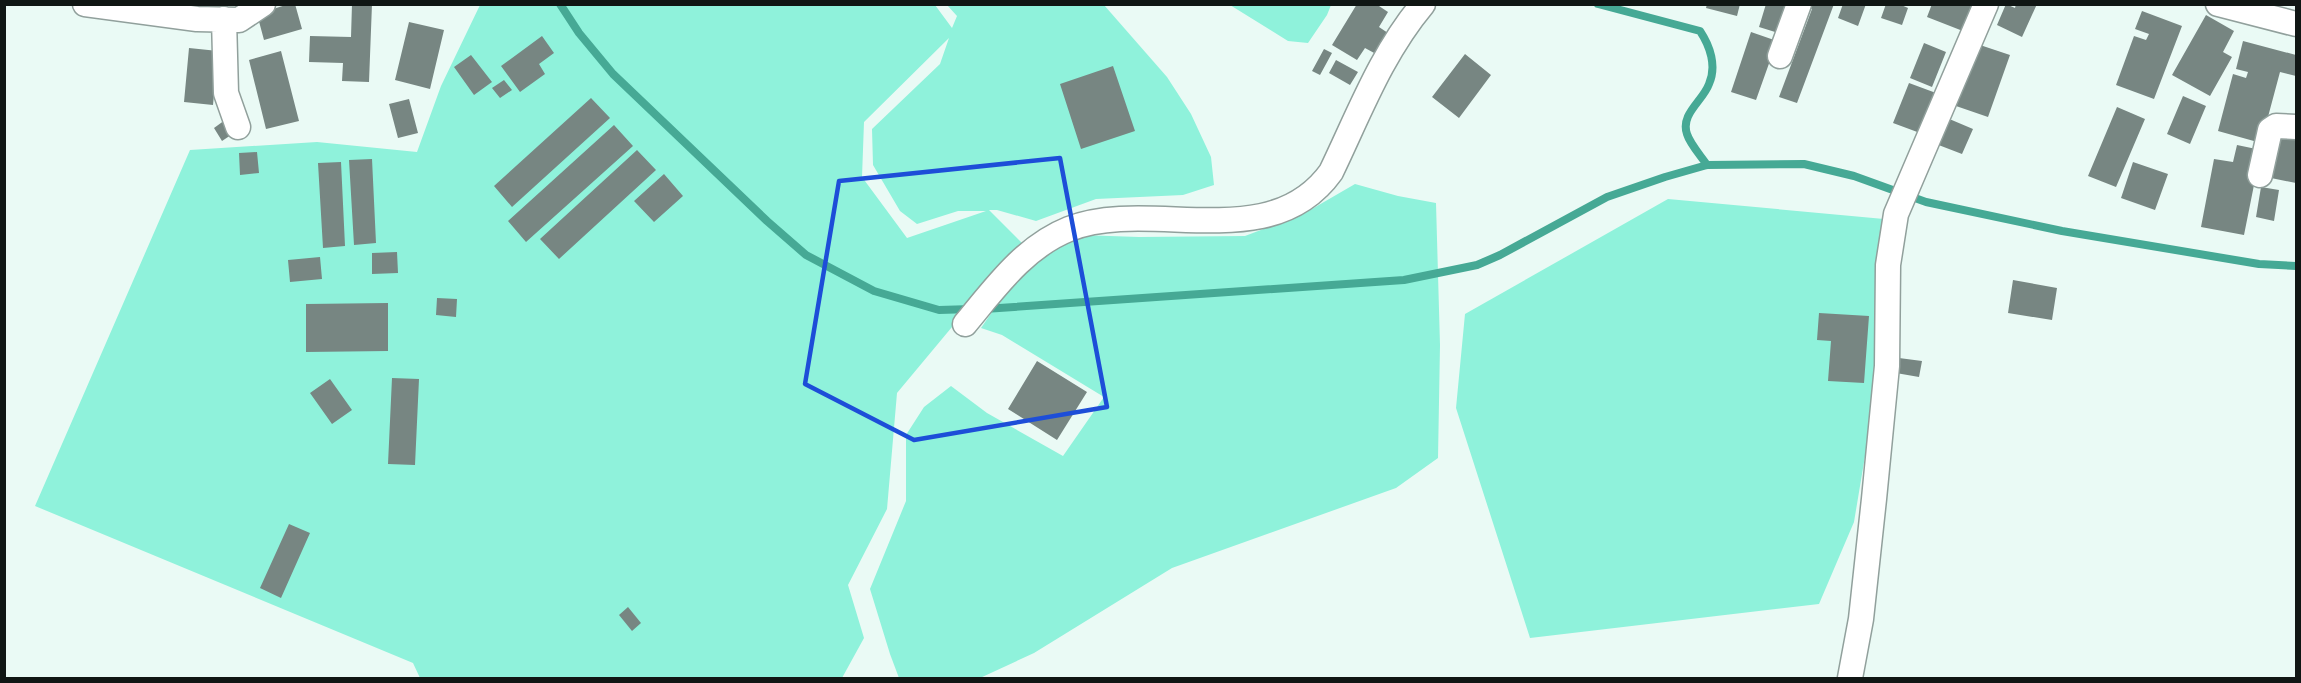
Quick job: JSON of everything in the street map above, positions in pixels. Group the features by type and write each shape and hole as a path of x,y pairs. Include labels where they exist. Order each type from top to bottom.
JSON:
{"street":[{"path":"85,4 197,19 224,20 239,20 263,4"},
{"path":"966,324 990,294 1033,249 1069,229 1096,222 1138,219 1246,220 1279,210 1306,198 1320,187 1331,172 1382,64 1406,25 1423,4"},
{"path":"1780,56 1799,4"},
{"path":"1850,678 1861,619 1874,499 1887,366 1888,265 1898,210 1986,4"},
{"path":"2226,5 2296,24"},
{"path":"224,20 226,93 238,127"},
{"path":"2260,175 2270,130 2276,126 2296,127"}],"highlighted area":[{"path":"1060,158 1107,407 914,440 805,384 839,181"}],"green space":[{"path":"480,5 935,5 952,28 957,16 947,5 1104,5 1167,77 1191,114 1211,157 1214,185 1183,195 1096,199 1036,221 997,210 989,210 1022,243 897,393 887,509 848,585 864,638 842,678 420,678 413,663 35,506 190,150 317,142 417,152 441,86","holes":["949,38 940,64 872,129 873,165 900,211 917,224 958,211 986,211 907,238 862,177 864,122"]},
{"path":"1230,5 1331,5 1308,43 1288,41"},
{"path":"1355,184 1398,196 1436,203 1440,345 1438,458 1396,488 1172,568 1034,653 980,678 899,678 870,589 906,501 906,435 924,407 951,386 987,413 1063,456 1104,397 1002,335 981,328 1005,293 1040,255 1080,235 1245,236 1305,213"},
{"path":"1668,199 1884,219 1876,390 1854,522 1819,604 1530,638 1456,408 1465,314"}],"building":[{"path":"184,4 204,4 204,9"},
{"path":"295,4 302,29 264,40 257,14"},
{"path":"352,4 372,4 369,82 342,81 343,63 309,62 310,36 351,37"},
{"path":"1357,4 1376,4 1388,12 1379,27 1388,33 1376,54 1365,48 1357,60 1332,45"},
{"path":"1707,4 1740,4 1737,16 1706,8"},
{"path":"1766,4 1790,4 1782,34 1759,27"},
{"path":"1834,4 1797,103 1779,97 1812,9 1801,5"},
{"path":"1843,4 1866,4 1858,26 1838,18"},
{"path":"1886,4 1899,4 1908,8 1902,25 1881,18"},
{"path":"1932,4 1979,4 1968,33 1927,17"},
{"path":"2006,4 2015,8 2016,4 2037,4 2022,37 1997,25"},
{"path":"2142,11 2182,26 2154,99 2116,85 2134,36 2146,40 2149,34 2135,29"},
{"path":"2206,15 2234,31 2223,52 2232,57 2210,96 2172,75"},
{"path":"409,22 444,30 430,89 395,80"},
{"path":"1751,32 1777,41 1756,100 1731,92"},
{"path":"542,36 554,53 539,64 545,74 520,92 501,66"},
{"path":"2243,41 2296,55 2296,76 2280,72 2261,143 2218,131 2233,74 2246,78 2248,72 2236,69"},
{"path":"1924,43 1946,52 1932,87 1910,78"},
{"path":"1977,44 2010,55 1988,117 1956,106"},
{"path":"189,48 218,51 213,105 184,102"},
{"path":"1324,49 1332,53 1320,75 1312,71"},
{"path":"281,51 299,121 266,129 249,60"},
{"path":"1465,54 1491,75 1459,118 1432,97"},
{"path":"471,55 492,82 474,95 454,67"},
{"path":"1336,60 1358,72 1350,85 1329,73"},
{"path":"1113,66 1135,131 1081,149 1060,84"},
{"path":"504,80 512,90 500,98 492,88"},
{"path":"1909,83 1936,93 1920,133 1893,123"},
{"path":"2183,96 2206,106 2190,144 2167,134"},
{"path":"591,98 610,118 512,207 494,186"},
{"path":"409,99 418,133 398,138 389,104"},
{"path":"2117,107 2145,119 2116,187 2088,176"},
{"path":"1947,118 1973,129 1962,154 1936,144"},
{"path":"225,120 234,133 222,141 214,128"},
{"path":"614,125 633,146 526,242 508,221"},
{"path":"2280,134 2296,137 2296,183 2271,178"},
{"path":"2237,145 2261,150 2244,235 2201,227 2214,159 2233,162"},
{"path":"637,150 656,170 559,259 540,239"},
{"path":"257,152 259,173 240,175 239,153"},
{"path":"372,159 376,243 354,245 349,160"},
{"path":"341,162 345,246 323,248 318,163"},
{"path":"2133,162 2168,174 2155,210 2121,198"},
{"path":"664,174 683,196 654,222 634,201"},
{"path":"2261,187 2279,190 2274,221 2256,217"},
{"path":"397,252 398,273 372,274 372,253"},
{"path":"320,257 322,279 290,282 288,260"},
{"path":"2013,280 2057,288 2052,320 2008,313"},
{"path":"437,298 457,299 456,317 436,315"},
{"path":"388,303 388,351 306,352 306,304"},
{"path":"1819,313 1869,316 1864,383 1828,381 1831,341 1817,340"},
{"path":"1899,358 1922,361 1919,377 1896,373"},
{"path":"1037,361 1087,392 1057,440 1008,409"},
{"path":"392,378 419,379 415,465 388,464"},
{"path":"330,379 352,410 332,424 310,393"},
{"path":"289,524 310,533 281,598 260,588"},
{"path":"628,607 641,623 632,631 619,615"}],"waterway":[{"path":"560,4 579,33 613,74 767,221 806,255 874,291 939,310 972,309"},
{"path":"1598,4 1700,31 1709,50 1712,63 1711,77 1706,90 1689,114 1686,127 1691,142 1707,165"},
{"path":"984,309 1404,280 1477,265 1607,197 1707,165 1804,164 1854,176 1926,202 2062,231 2259,264 2296,266"}]}
